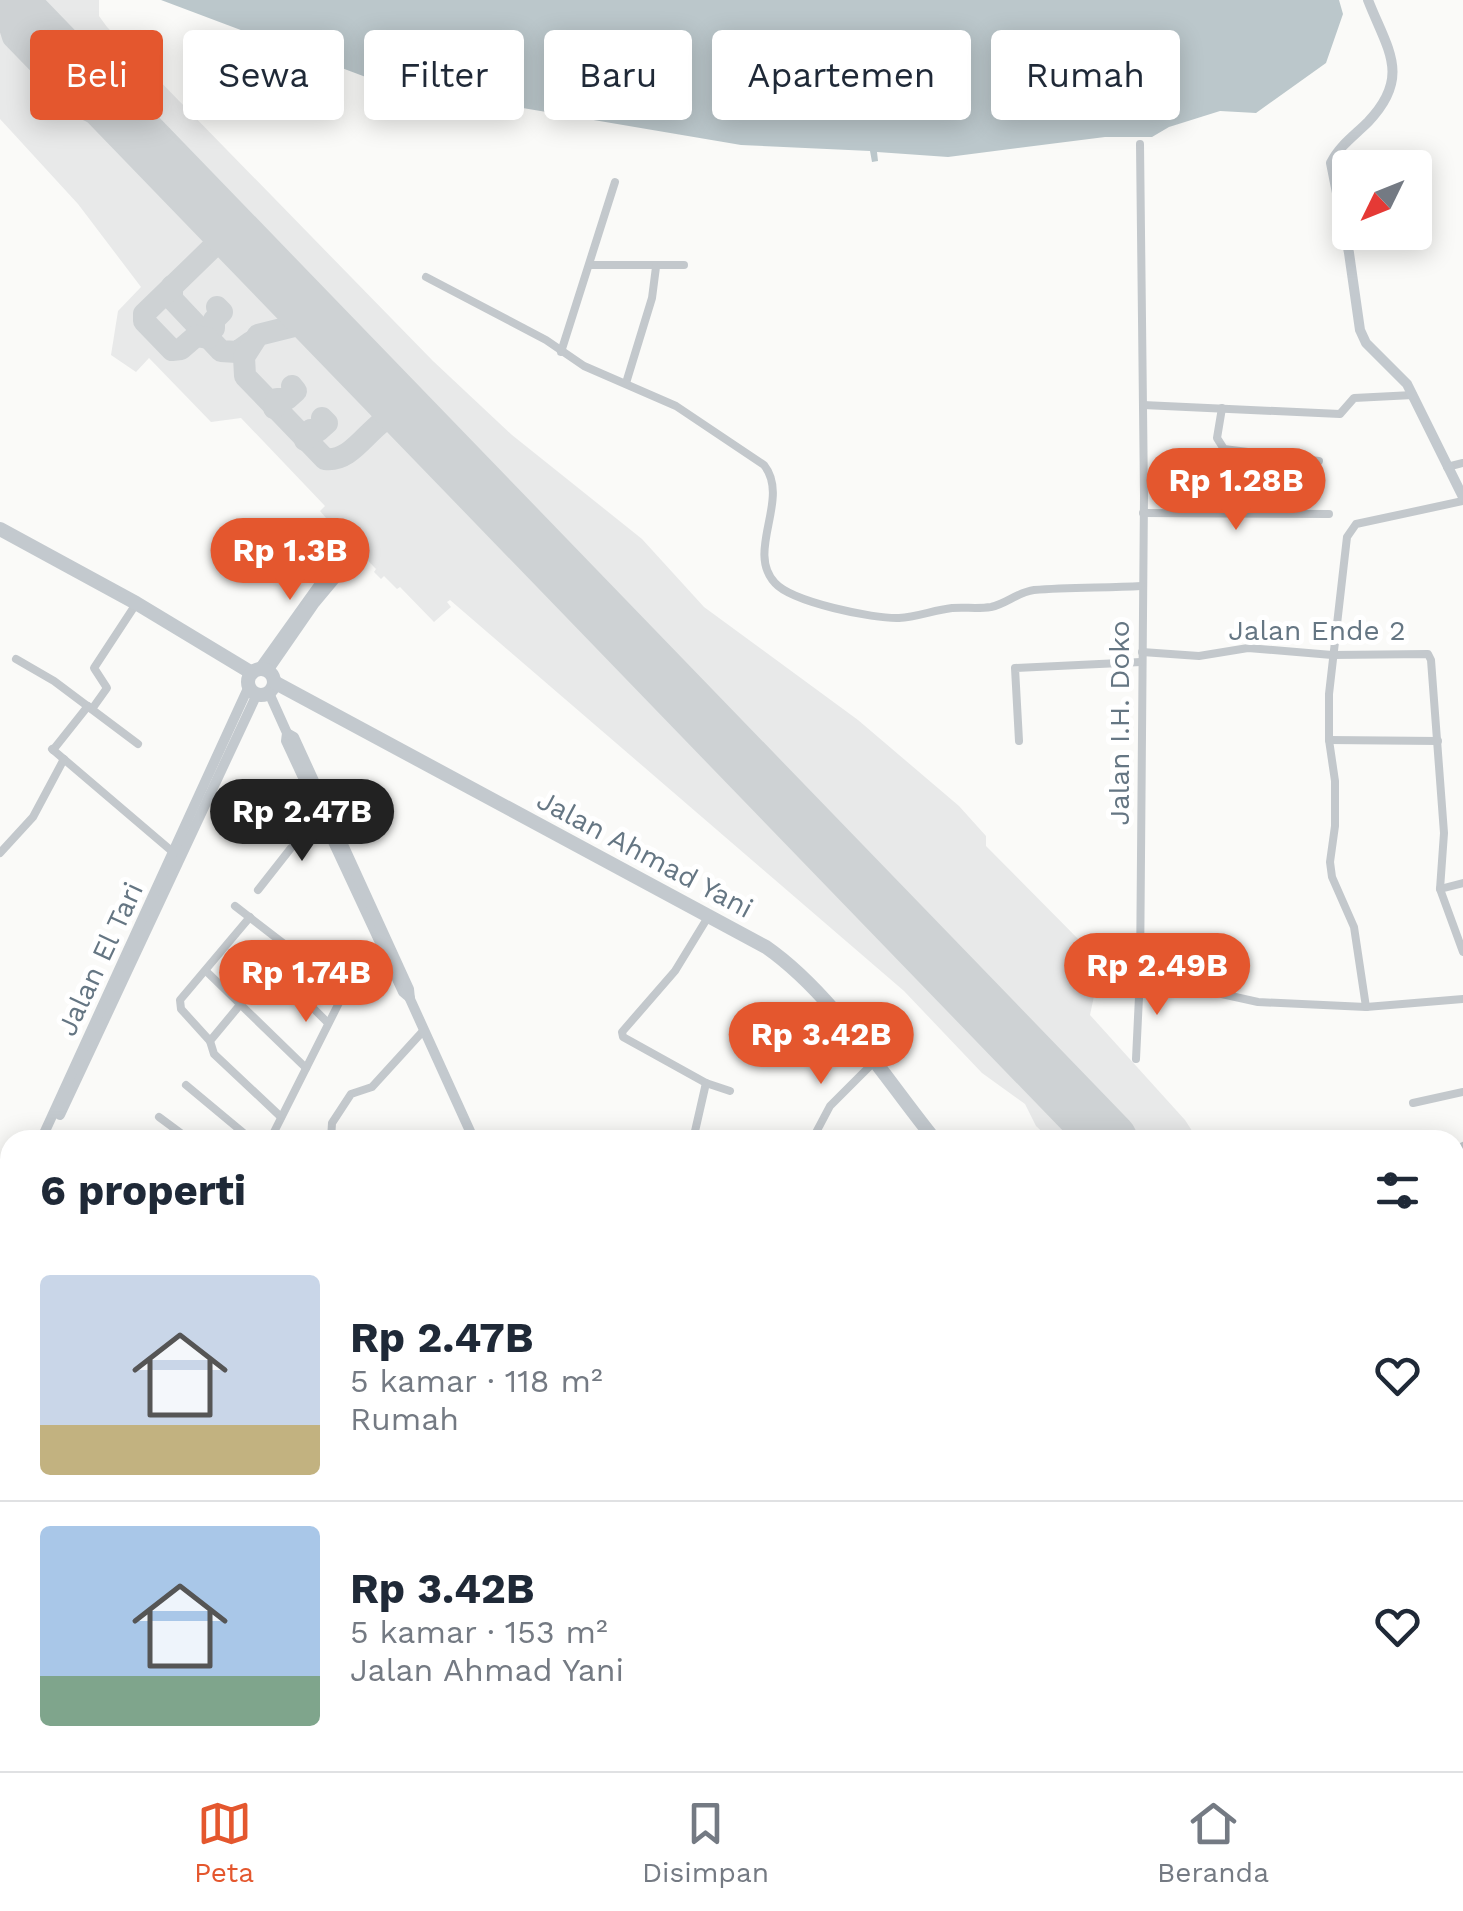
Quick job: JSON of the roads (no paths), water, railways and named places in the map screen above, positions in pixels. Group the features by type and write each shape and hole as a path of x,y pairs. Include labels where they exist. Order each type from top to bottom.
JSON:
{"highway":[{"name":"Jalan Ahmad Yani","path":"0,529 136,603 261,681 766,947 818,992 927,1130"}],"street":[{"path":"1366,1006 1354,927 1332,877 1332,655 1350,530 1356,524 1463,499 1399,372 1366,343 1360,330 1345,227 1331,172 1335,155 1384,103 1394,78 1390,50 1368,0"},
{"name":"Jalan I.H. Doko","path":"1136,1059 1144,405 1140,144"},
{"path":"562,352 592,266 615,182"},
{"path":"592,266 684,265"},
{"path":"626,383 652,298 656,267"},
{"path":"426,277 546,340 584,366 676,406 764,465 771,478 772,500 765,562 779,588 862,614 902,618 951,608 993,606 1027,591 1141,586"},
{"path":"1144,405 1340,414 1354,398 1413,395"},
{"path":"1222,408 1217,438 1224,448 1318,461"},
{"path":"1447,468 1463,463"},
{"path":"1143,513 1329,514"},
{"path":"344,559 289,632 261,681 287,734 286,742 385,944"},
{"path":"136,603 94,668 106,688 53,749 174,853"},
{"name":"Jalan Ende 2","path":"1019,741 1015,668 1199,656 1248,648 1332,655 1428,654 1444,834 1440,889 1463,952"},
{"path":"16,658 138,744"},
{"name":"Jalan El Tari","path":"135,947 174,853 261,681"},
{"name":"Jalan El Tari","path":"49,1130 261,681"},
{"path":"287,734 294,737 403,992 410,999 469,1130"},
{"path":"1330,740 1438,741"},
{"path":"0,853 33,817 64,759"},
{"path":"258,890 291,848 322,818"},
{"path":"1440,889 1463,884"},
{"path":"235,906 342,995"},
{"path":"708,916 676,971 622,1032 625,1040 706,1083 730,1091"},
{"path":"250,918 180,1004 210,1041 214,1054 281,1117"},
{"path":"275,1130 357,967 367,954 385,944"},
{"path":"210,1041 288,947"},
{"path":"272,968 328,1023"},
{"path":"206,971 306,1068"},
{"path":"1140,976 1258,1002 1366,1006 1463,999"},
{"path":"332,1130 332,1122 351,1094 372,1087 424,1030"},
{"path":"817,1130 830,1106 873,1063"},
{"path":"696,1130 706,1083"},
{"path":"186,1086 240,1130"},
{"path":"1413,1103 1463,1092"},
{"path":"160,1117 177,1130"}]}
